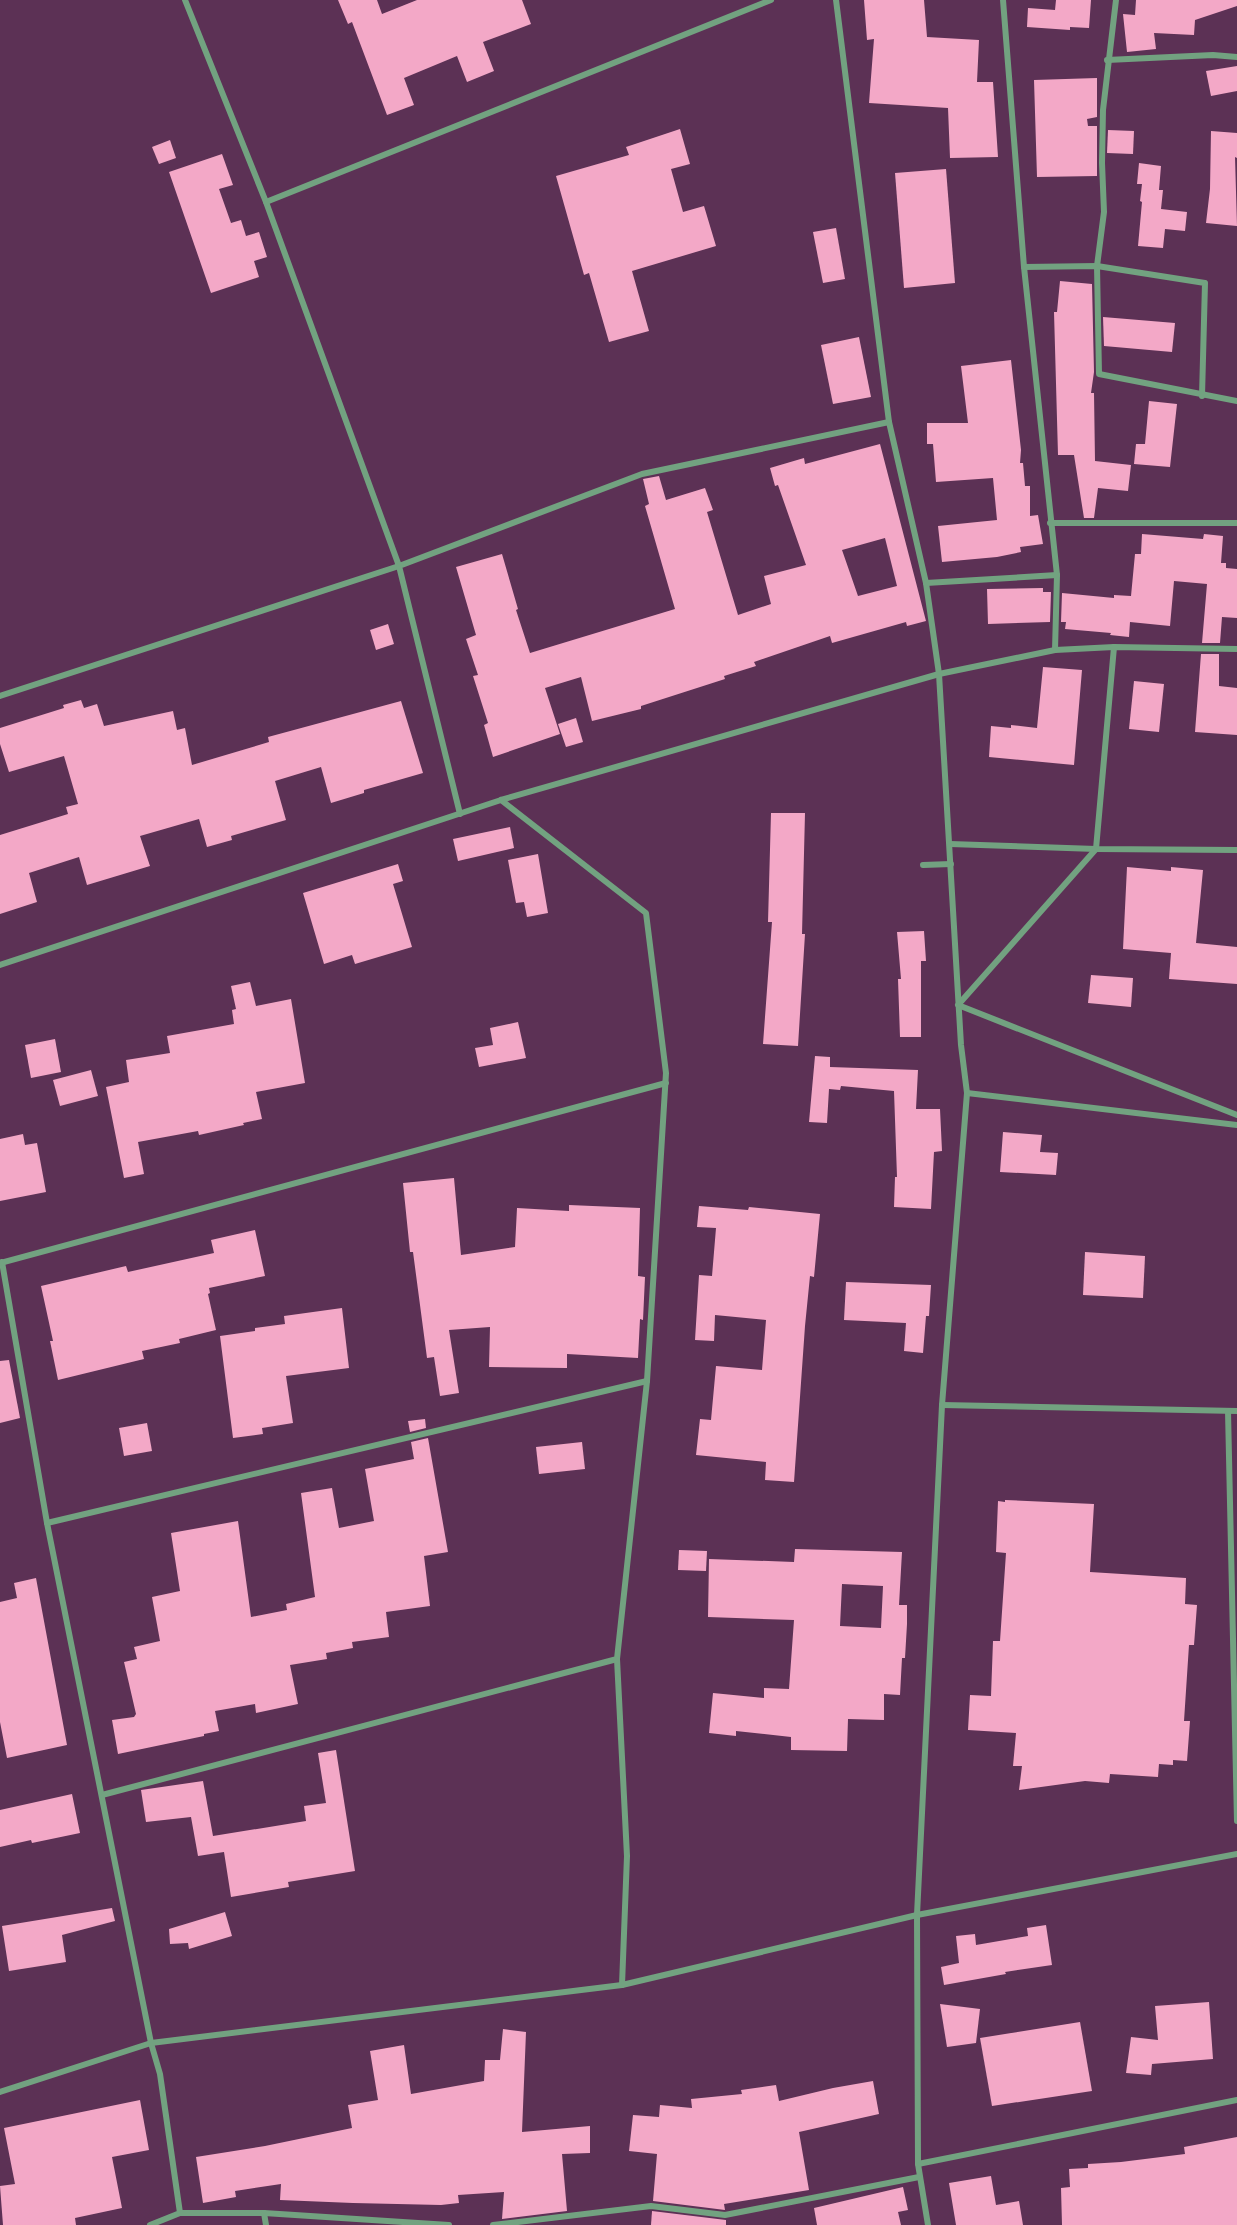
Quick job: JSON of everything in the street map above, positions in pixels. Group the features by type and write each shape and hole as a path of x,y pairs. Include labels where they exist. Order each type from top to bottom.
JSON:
{"street":[{"path":"185,0 266,202 399,567 460,813"},
{"path":"266,202 771,0"},
{"path":"836,0 890,422 926,583 939,674 960,1044 967,1093 942,1405 917,1915 918,2164 928,2225"},
{"path":"1003,0 1024,267 1057,575 1055,650"},
{"path":"1116,0 1107,60 1103,110 1104,212 1097,266 1099,374 1202,396 1237,401"},
{"path":"1107,60 1213,55 1237,57"},
{"path":"1024,267 1097,266 1205,283 1202,396"},
{"path":"0,696 399,567 642,474 890,422"},
{"path":"1050,523 1237,523"},
{"path":"926,583 1057,575"},
{"path":"0,965 501,800 939,674 1055,650 1114,647 1237,649"},
{"path":"958,1005 1096,849 1114,647"},
{"path":"501,800 645,913 666,1073 647,1381 617,1659 627,1857 622,1985"},
{"path":"950,844 1096,849 1237,850"},
{"path":"924,865 951,864"},
{"path":"958,1005 1237,1115"},
{"path":"180,2213 160,2074 151,2043 46,1523 1,1263 666,1083"},
{"path":"967,1093 1237,1125"},
{"path":"46,1523 647,1381"},
{"path":"942,1405 1237,1411"},
{"path":"1228,1411 1237,1821"},
{"path":"102,1795 617,1659"},
{"path":"0,2092 151,2043 622,1985 917,1915 1237,1854"},
{"path":"918,2164 1237,2100"},
{"path":"493,2225 651,2206 725,2215 920,2177"},
{"path":"150,2225 180,2213 264,2213 449,2225"},
{"path":"264,2213 266,2225"}],"building":[{"path":"338,0 377,0 382,14 417,0 522,0 531,24 483,42 494,71 467,82 457,56 404,78 414,105 387,115 352,22 348,24"},
{"path":"864,0 924,0 927,37 979,40 977,82 993,82 998,157 950,158 948,108 869,103 874,39 867,40"},
{"path":"1056,0 1091,0 1089,28 1070,27 1070,30 1027,27 1028,8 1055,10"},
{"path":"1136,0 1237,0 1237,6 1195,20 1194,35 1154,33 1156,49 1127,52 1123,14 1135,15"},
{"path":"1237,66 1237,91 1211,96 1206,71"},
{"path":"1097,78 1097,117 1087,119 1088,126 1097,126 1097,176 1037,177 1034,80"},
{"path":"680,129 690,164 671,169 683,212 704,206 716,246 632,271 649,331 609,342 589,273 584,275 556,176 629,155 626,147"},
{"path":"1108,130 1134,131 1133,154 1107,153"},
{"path":"1211,131 1237,133 1237,158 1235,157 1237,226 1206,223 1210,189"},
{"path":"170,140 176,158 159,164 152,147"},
{"path":"222,154 233,185 219,189 231,223 241,220 246,236 259,232 267,257 254,261 259,277 211,293 169,172"},
{"path":"1139,163 1161,166 1159,190 1163,190 1161,209 1187,212 1185,231 1165,229 1163,248 1138,246 1142,202 1140,201 1142,184 1137,184"},
{"path":"946,169 955,283 904,288 895,173"},
{"path":"836,228 845,279 823,283 813,232"},
{"path":"1060,281 1092,284 1094,372 1091,393 1094,393 1095,461 1131,465 1128,491 1098,488 1094,518 1084,518 1074,455 1058,455 1054,312 1057,312"},
{"path":"1103,317 1175,323 1172,352 1104,346"},
{"path":"859,337 871,397 833,404 821,345"},
{"path":"1011,360 1021,450 1020,463 1023,463 1025,486 1030,486 1030,516 1038,515 1043,544 1020,547 1021,552 997,557 942,562 938,526 997,520 993,478 936,482 933,444 927,444 927,423 968,423 961,366"},
{"path":"1149,401 1177,404 1170,467 1134,464 1136,444 1145,444"},
{"path":"880,444 926,621 907,626 906,622 832,643 830,636 754,662 756,666 724,676 725,679 641,706 641,709 592,721 581,677 545,688 560,734 493,757 484,725 488,723 473,676 478,675 466,639 476,635 456,567 502,554 530,653 675,609 645,506 649,504 643,479 659,476 666,500 705,488 713,510 707,512 738,615 771,604 764,576 806,565 770,468 804,458 805,464","holes":["885,538 897,586 858,596 842,550"]},
{"path":"1142,534 1203,539 1204,534 1223,536 1221,563 1226,563 1226,568 1237,569 1237,618 1222,617 1220,643 1202,643 1207,584 1174,581 1170,626 1130,622 1129,637 1065,629 1066,622 1061,622 1062,593 1114,598 1114,595 1131,596 1135,554 1141,554"},
{"path":"1043,588 1043,592 1051,592 1050,622 988,624 987,589"},
{"path":"388,624 394,644 376,650 370,630"},
{"path":"1201,654 1219,654 1219,686 1237,688 1237,735 1195,732"},
{"path":"1043,667 1082,670 1074,765 989,757 991,726 1011,728 1011,725 1037,728"},
{"path":"1134,681 1164,684 1159,732 1129,729"},
{"path":"81,700 84,708 97,704 104,726 173,711 177,730 185,728 192,765 269,742 268,737 401,701 423,773 364,790 364,793 331,803 321,767 275,781 286,820 231,836 232,840 207,847 199,819 140,836 150,866 87,885 79,857 29,873 37,902 0,914 0,835 68,814 66,807 78,804 64,756 9,772 0,744 0,728 64,708 63,705"},
{"path":"576,718 583,742 566,747 558,724"},
{"path":"771,813 805,813 802,934 805,934 798,1046 763,1044 772,922 768,922"},
{"path":"510,827 514,848 458,861 453,839"},
{"path":"538,854 548,913 527,917 524,902 516,903 508,860"},
{"path":"398,864 403,881 393,884 412,947 355,964 352,955 324,964 303,893"},
{"path":"1127,867 1171,871 1171,867 1203,870 1196,943 1237,947 1237,984 1169,979 1171,953 1123,949"},
{"path":"924,931 926,961 921,961 921,1037 900,1037 898,979 901,979 897,932"},
{"path":"1091,975 1133,978 1131,1007 1088,1003"},
{"path":"250,982 256,1006 291,999 305,1083 256,1092 262,1119 199,1135 198,1131 138,1142 144,1174 124,1178 106,1087 129,1082 126,1060 170,1053 167,1036 234,1024 232,1010 236,1009 231,986"},
{"path":"518,1022 526,1058 479,1067 475,1048 493,1045 490,1028"},
{"path":"55,1039 61,1072 31,1078 25,1045"},
{"path":"815,1056 830,1057 830,1067 918,1070 916,1109 940,1109 942,1151 934,1152 931,1209 894,1207 895,1177 897,1177 894,1091 841,1086 840,1090 829,1089 827,1123 809,1122"},
{"path":"91,1070 98,1096 60,1106 53,1080"},
{"path":"1003,1132 1042,1135 1040,1152 1058,1153 1056,1175 1000,1172"},
{"path":"23,1134 25,1145 37,1143 46,1192 0,1201 0,1139"},
{"path":"454,1178 461,1255 515,1247 517,1208 569,1211 569,1205 640,1208 638,1276 645,1277 638,1358 567,1354 567,1368 489,1367 490,1327 449,1330 459,1393 440,1396 434,1357 427,1358 413,1252 410,1252 403,1183"},
{"path":"699,1206 748,1210 749,1207 820,1214 814,1277 810,1276 805,1326 794,1482 765,1480 766,1462 696,1455 700,1419 711,1420 716,1366 762,1370 766,1320 715,1315 714,1341 695,1340 699,1275 712,1276 716,1228 697,1227"},
{"path":"255,1230 265,1276 209,1288 210,1293 208,1294 216,1330 179,1339 180,1343 142,1351 144,1359 58,1380 50,1341 53,1341 41,1286 126,1266 128,1272 214,1253 211,1240"},
{"path":"1085,1252 1145,1256 1143,1298 1083,1295"},
{"path":"846,1282 931,1285 923,1353 904,1351 906,1323 844,1320"},
{"path":"342,1308 349,1368 286,1376 293,1423 262,1428 263,1434 233,1438 220,1336 285,1324 284,1316"},
{"path":"9,1360 20,1418 0,1423 0,1361"},
{"path":"425,1419 426,1428 410,1432 408,1421"},
{"path":"147,1423 152,1451 124,1456 119,1428"},
{"path":"428,1438 448,1552 424,1556 430,1606 386,1612 389,1637 352,1642 353,1648 326,1653 327,1659 290,1665 298,1704 256,1713 255,1704 215,1711 219,1731 118,1754 112,1720 134,1717 136,1714 124,1662 137,1659 134,1647 160,1641 152,1597 180,1591 171,1533 238,1521 251,1617 287,1610 286,1604 315,1597 301,1493 332,1488 339,1528 374,1521 365,1469 414,1459 411,1442"},
{"path":"582,1442 585,1469 539,1474 536,1447"},
{"path":"1005,1500 1094,1504 1090,1572 1186,1578 1185,1604 1197,1605 1194,1645 1189,1645 1184,1721 1190,1721 1187,1761 1173,1760 1173,1765 1159,1764 1158,1777 1110,1774 1109,1783 1085,1781 1019,1790 1022,1766 1013,1766 1016,1733 968,1730 970,1695 991,1696 993,1641 1000,1641 1006,1553 996,1552 998,1501 1005,1502"},
{"path":"795,1549 902,1552 899,1605 907,1605 907,1624 900,1695 884,1694 884,1720 848,1719 847,1751 791,1750 791,1737 736,1731 736,1736 709,1733 713,1693 764,1698 764,1688 789,1689 794,1620 708,1617 709,1559 794,1562","holes":["842,1584 883,1586 881,1628 840,1626"]},
{"path":"679,1550 707,1551 706,1571 678,1570"},
{"path":"36,1578 67,1745 7,1758 0,1722 0,1602 17,1598 14,1583"},
{"path":"336,1750 355,1871 288,1882 289,1887 231,1897 224,1852 198,1856 191,1817 146,1822 141,1790 203,1781 213,1836 306,1821 304,1806 326,1803 318,1753"},
{"path":"72,1794 80,1833 0,1847 0,1810"},
{"path":"112,1908 115,1921 62,1935 66,1962 9,1971 2,1926"},
{"path":"225,1912 232,1936 189,1949 188,1943 170,1944 169,1929"},
{"path":"1046,1925 1052,1965 944,1985 941,1967 959,1963 956,1936 975,1934 976,1945 1028,1936 1027,1928"},
{"path":"1209,2002 1213,2059 1152,2064 1151,2075 1126,2073 1131,2037 1158,2040 1155,2006"},
{"path":"940,2004 980,2009 976,2043 947,2047"},
{"path":"1080,2022 1092,2091 992,2106 980,2038"},
{"path":"503,2029 526,2032 522,2132 590,2126 590,2153 562,2154 567,2211 502,2219 504,2192 458,2195 459,2203 441,2205 280,2200 281,2184 235,2191 236,2197 203,2203 196,2157 352,2128 348,2105 378,2100 370,2051 404,2045 411,2094 484,2081 485,2060 500,2060"},
{"path":"873,2081 879,2114 799,2132 809,2190 724,2204 725,2210 653,2201 657,2154 629,2151 633,2115 659,2117 660,2105 692,2108 691,2099 742,2094 741,2090 776,2085 779,2101"},
{"path":"140,2100 149,2150 112,2157 122,2208 75,2218 76,2225 3,2225 0,2186 15,2184 4,2128"},
{"path":"1237,2137 1237,2225 1062,2225 1061,2188 1070,2187 1069,2169 1088,2168 1088,2164 1185,2154 1184,2147"},
{"path":"991,2176 996,2205 1019,2201 1023,2225 956,2225 949,2183"},
{"path":"903,2187 908,2210 898,2212 901,2225 817,2225 814,2208"},
{"path":"652,2211 726,2220 726,2225 651,2225"}]}
